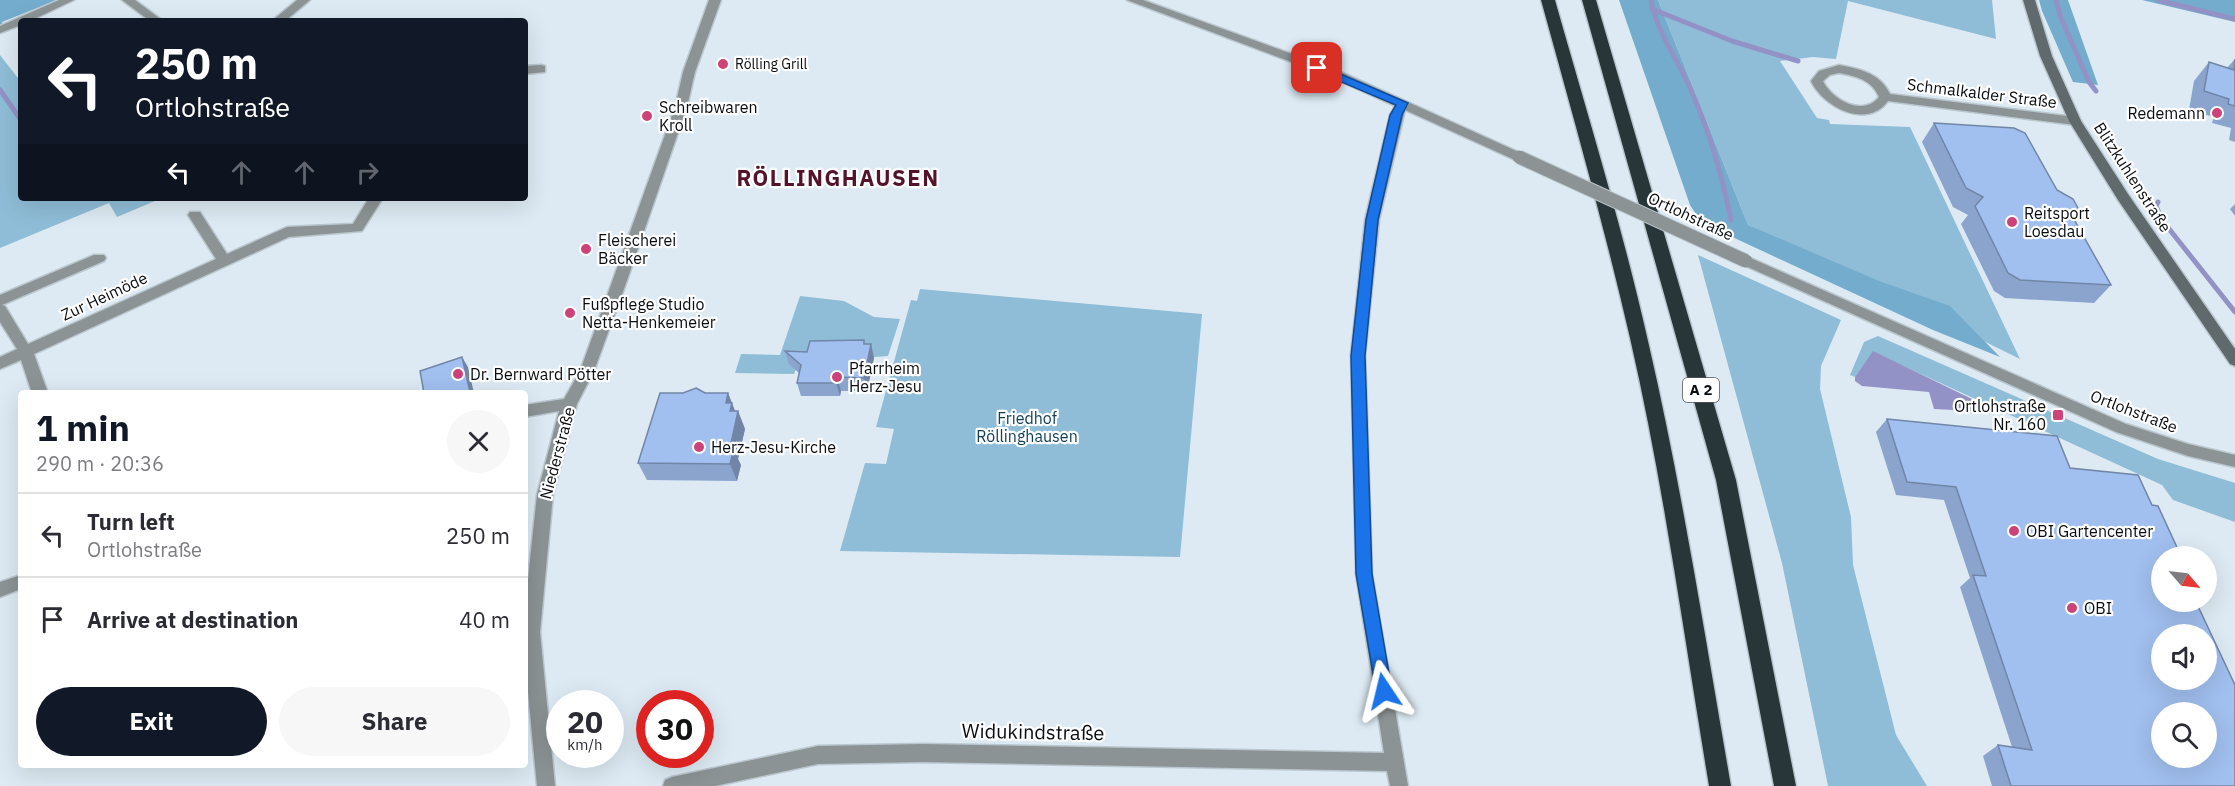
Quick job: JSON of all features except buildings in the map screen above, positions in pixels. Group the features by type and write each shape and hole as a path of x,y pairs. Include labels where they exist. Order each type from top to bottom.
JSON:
{"highway":[{"path":"1548,0 1610,224 1639,340 1666,476 1720,786"},
{"name":"A 2","path":"1588,0 1633,149 1726,480 1785,786"}],"main road":[{"name":"Blitzkuhlenstraße","path":"2029,0 2046,56 2075,121 2149,235 2235,360"}],"street":[{"path":"28,18 69,0"},
{"path":"128,0 153,18"},
{"path":"282,18 304,0"},
{"name":"Niederstraße","path":"546,786 531,632 545,495 569,404 587,371 617,289 681,107 689,72 715,0"},
{"name":"Ortlohstraße","path":"1133,0 1317,68 1403,103 1746,261 2121,428 2188,450 2235,461"},
{"path":"0,30 18,22"},
{"path":"528,70 541,69"},
{"name":"Schmalkalder Straße","path":"1828,71 1852,71 1876,82 1883,89 1885,97 1882,104 1874,108 1850,108 1826,97 1819,89 1817,81 1820,75 1828,71"},
{"name":"Schmalkalder Straße","path":"1885,97 2075,121"},
{"path":"1399,786 1364,574 1358,356 1372,220 1396,115 1403,103"},
{"name":"Zur Heimöde","path":"0,363 286,232 357,228 374,201"},
{"path":"195,215 224,261"},
{"path":"0,301 99,258"},
{"path":"0,310 26,352 39,390"},
{"path":"528,411 569,404"},
{"path":"0,590 18,583"},
{"name":"Widukindstraße","path":"672,786 818,755 923,753 1396,762"}],"green space":[{"path":"1658,0 1992,0 1996,39 1848,1 1836,59 1813,57 1780,61 1817,118 1829,120 1830,124 1910,127 2020,359 1748,225"},
{"path":"0,55 18,78 18,201 155,201 117,217 109,203 0,248"},
{"path":"1698,255 1841,320 1821,366 1820,389 1851,517 1853,565 1896,735 1927,786 1828,786 1782,563"},
{"name":"Friedhof Röllinghausen","path":"920,289 1202,314 1180,557 840,551 865,463 886,464 894,429 876,427 911,300 917,301"},
{"path":"800,296 844,301 874,317 900,319 888,356 798,363 794,374 735,373 741,354 780,355"},
{"path":"1878,336 2158,459 2235,483 2235,522 2173,500 2162,485 1873,352 1855,377 1850,375 1864,342"}],"shaded area":[{"path":"0,0 57,0 2,22 4,27 0,27"},
{"path":"1619,0 1658,0 1748,225 1879,281 1950,306 2000,357 1933,330 1702,223 1690,205"},
{"path":"2039,0 2068,0 2098,85 2073,82"},
{"path":"2142,0 2235,0 2235,22"},
{"path":"1873,351 1972,399 1972,411 1934,409 1929,392 1862,386 1855,381 1855,377"}],"waterway":[{"path":"1651,0 1653,10"},
{"path":"2056,0 2061,18 2089,82 2096,91"},
{"path":"2158,0 2235,19"},
{"path":"1653,10 1732,41 1798,61"},
{"path":"1653,10 1697,104 1709,136 1731,220"},
{"path":"0,90 18,116"},
{"path":"2158,202 2156,206 2162,220 2235,312"}],"place":[{"name":"Rölling Grill","path":"723,64"},
{"name":"Redemann","path":"2217,113"},
{"name":"Schreibwaren Kroll","path":"647,116"},
{"name":"Reitsport Loesdau","path":"2012,222"},
{"name":"Fleischerei Bäcker","path":"586,249"},
{"name":"Fußpflege Studio Netta-Henkemeier","path":"570,313"},
{"name":"Dr. Bernward Pötter","path":"458,374"},
{"name":"Pfarrheim Herz-Jesu","path":"837,377"},
{"name":"Ortlohstraße Nr. 160","path":"2058,415"},
{"name":"Herz-Jesu-Kirche","path":"699,447"},
{"name":"OBI Gartencenter","path":"2014,531"},
{"name":"OBI","path":"2072,608"}],"district":[{"name":"RÖLLINGHAUSEN","path":"838,178"}],"route":[{"path":"1317,68 1403,103 1396,115 1388,144 1372,220 1358,356 1364,574 1384,691"}]}
